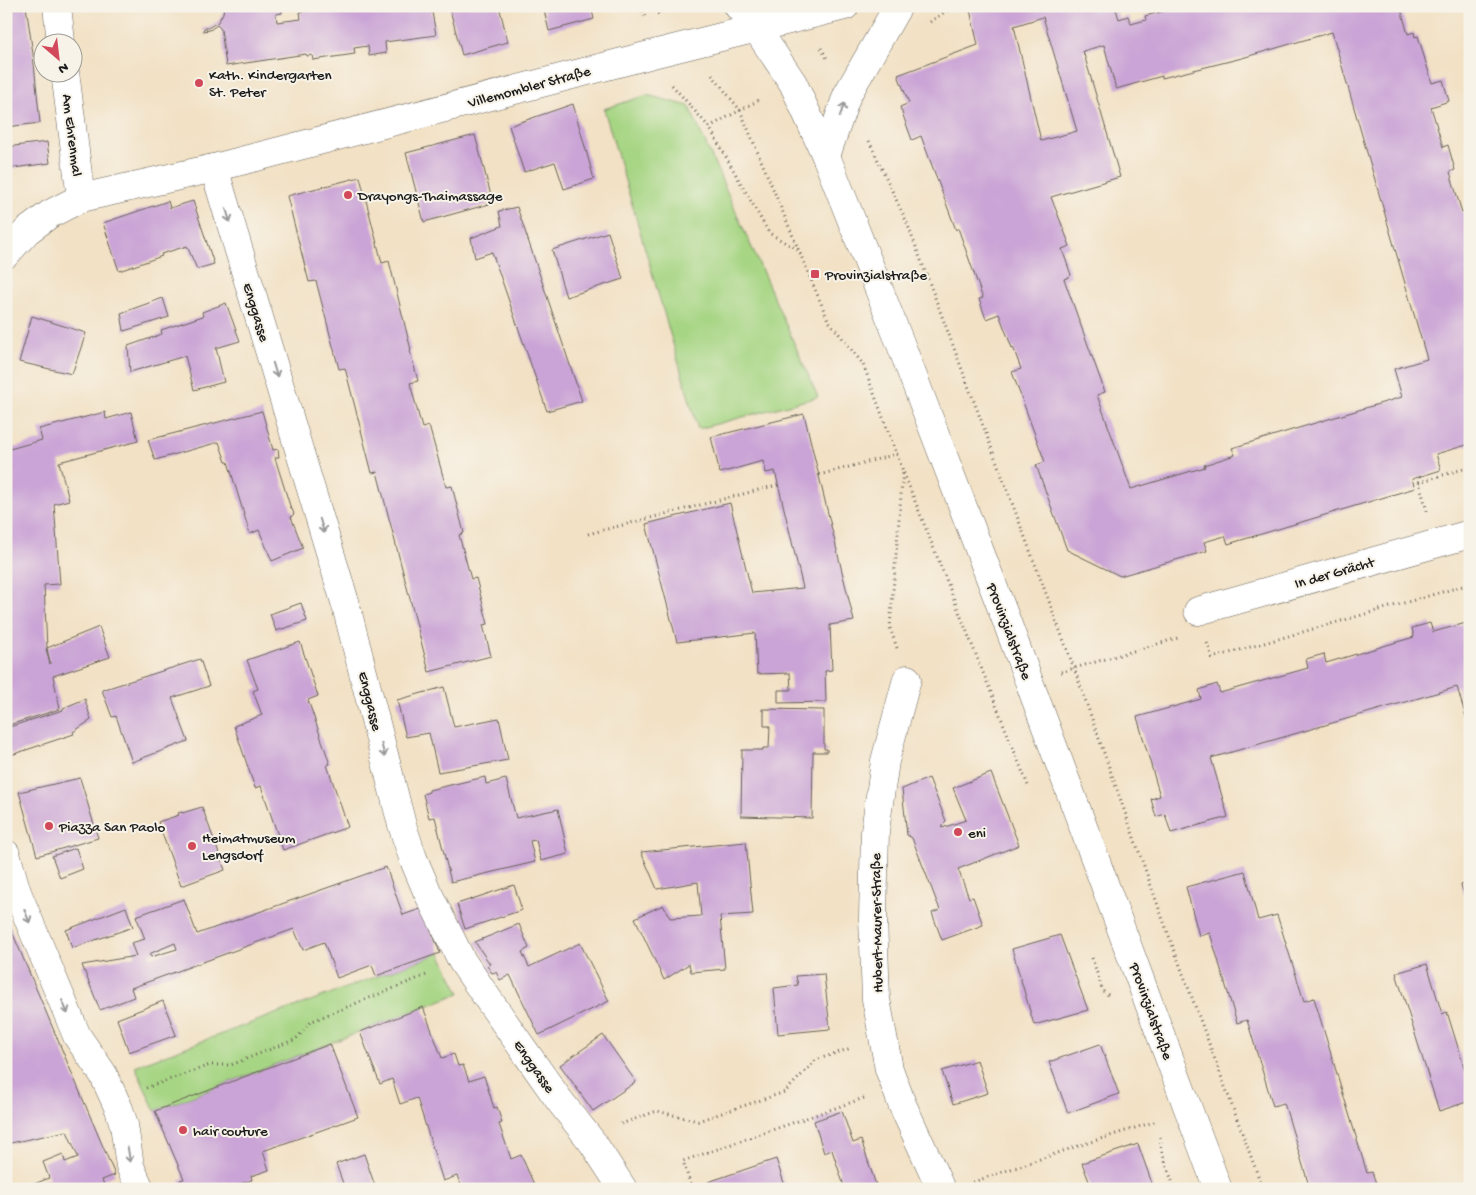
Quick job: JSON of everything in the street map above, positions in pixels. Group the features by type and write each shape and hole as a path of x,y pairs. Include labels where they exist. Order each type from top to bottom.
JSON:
{"street":[{"path":"57,6 60,32"},
{"name":"Provinzialstraße","path":"738,6 759,17 793,83 826,156 901,345 1029,681 1218,1189"},
{"name":"Villemombler Straße","path":"6,254 27,231 50,214 81,198 214,168 689,45 759,17 845,6"},
{"path":"826,156 847,95 898,6"},
{"name":"Am Ehrenmal","path":"66,82 81,198"},
{"name":"Enggasse","path":"214,168 345,602 402,826 413,858 427,891 462,960 623,1189"},
{"name":"In der Grächt","path":"1201,621 1470,534"},
{"name":"Hubert-Maurer-Straße","path":"907,679 885,761 875,830 873,918 876,999 889,1069 895,1087 941,1189"},
{"path":"6,854 17,892 77,1036 103,1074 115,1099 124,1126 130,1166 140,1189"}],"path":[{"path":"641,6 666,79 709,127 769,233 799,250"},
{"path":"651,6 689,45 740,110 828,320 864,364 903,471 1032,794"},
{"path":"867,138 907,223 1074,668 1162,917 1263,1189"},
{"path":"819,475 897,454"},
{"path":"1423,496 1419,482 1470,466"},
{"path":"903,471 890,628 907,679"},
{"path":"588,534 778,485"},
{"path":"992,696 1029,681 1074,668 1201,621 1212,658 1470,584"},
{"path":"1091,955 1103,991 1109,997"},
{"path":"115,1099 210,1065 232,1065 287,1043 296,1039 312,1021 462,960"},
{"path":"587,1136 657,1112 698,1121 785,1092 816,1060 883,1038"},
{"path":"692,1189 683,1161 895,1087"},
{"path":"1157,1113 1162,1153 1175,1189"},
{"path":"971,1183 1158,1121"}],"green space":[{"path":"647,95 689,106 818,397 698,429 604,109"},
{"path":"440,953 460,993 155,1111 135,1066"}],"building":[{"path":"6,6 26,6 32,47 32,82 36,82 40,123 6,127"},
{"path":"224,6 281,6 282,13 276,14 277,22 301,19 300,12 319,9 318,6 431,6 436,35 385,42 386,53 369,56 368,46 354,48 355,54 313,60 312,55 307,56 306,54 226,66 221,29 217,25 210,30 203,31 204,28 208,28 218,22 223,13"},
{"path":"449,6 499,6 508,42 462,55"},
{"path":"543,6 591,6 594,19 549,31"},
{"path":"983,6 1115,6 1119,19 1128,16 1131,24 1146,20 1145,16 1184,6 1400,6 1408,34 1414,32 1415,37 1418,36 1432,83 1443,80 1449,101 1431,107 1443,147 1448,145 1455,170 1450,172 1462,213 1470,211 1470,444 1436,454 1441,470 1412,479 1415,488 1228,544 1225,536 1204,542 1207,551 1120,576 1067,550 1036,465 1045,462 1012,372 1021,369 1013,347 999,314 986,319 979,299 983,298 958,228 956,230 921,136 912,140 900,107 909,103 898,75 978,45 970,10","holes":["1043,17 1077,131 1041,141 1014,26","1332,32 1427,359 1394,369 1402,397 1232,448 1235,455 1204,465 1205,467 1131,489 1097,395 1105,392 1064,279 1071,275 1062,249 1070,246 1051,197 1120,177 1083,51 1104,45 1116,89 1162,76 1162,78 1242,58"]},
{"path":"573,104 594,179 564,189 555,162 524,172 509,126"},
{"path":"475,135 493,203 424,222 406,153"},
{"path":"47,142 50,163 6,169 6,147"},
{"path":"360,177 382,263 389,261 411,350 418,381 410,383 422,428 429,426 446,487 452,486 464,533 459,535 471,579 476,578 488,624 483,625 491,656 429,672 377,472 372,473 345,368 339,369 316,281 309,282 287,196"},
{"path":"168,201 170,208 193,201 214,264 197,269 187,246 119,271 103,223"},
{"path":"517,207 582,401 547,411 492,252 475,258 471,238 502,226 499,211"},
{"path":"608,232 623,279 566,297 552,250"},
{"path":"163,298 169,317 124,331 121,313"},
{"path":"226,303 240,341 216,348 224,382 194,390 185,356 130,372 128,346 162,334 161,330 203,316 202,312"},
{"path":"32,316 86,333 72,374 19,362"},
{"path":"262,411 273,450 278,449 279,457 275,458 294,514 291,517 303,548 272,561 259,530 250,534 228,462 226,462 219,442 155,460 148,440"},
{"path":"105,412 106,419 131,412 138,441 59,462 69,500 54,504 60,584 44,585 47,648 99,627 110,657 53,676 60,709 9,725 6,702 6,450 42,440 39,429"},
{"path":"804,414 854,621 830,625 832,670 825,671 826,702 778,703 778,690 791,690 790,673 757,674 755,633 677,642 646,524 730,503 752,593 803,588 775,471 766,473 763,461 720,473 711,437"},
{"path":"301,603 307,621 276,631 270,614"},
{"path":"1470,622 1470,731 1457,687 1211,758 1228,817 1171,833 1165,814 1156,817 1151,799 1160,796 1137,717 1201,699 1199,690 1217,684 1220,693 1308,668 1306,659 1324,654 1326,663 1414,637 1412,628 1430,623 1433,632"},
{"path":"300,642 318,696 308,700 330,764 327,765 348,827 283,850 261,786 255,788 234,726 262,715 253,691 258,689 247,660"},
{"path":"200,659 209,686 172,698 188,741 132,762 116,716 112,717 102,690"},
{"path":"444,687 454,727 499,718 508,760 438,772 429,733 406,737 397,700"},
{"path":"85,699 91,720 73,732 74,734 11,755 6,741 6,728 63,710 63,708"},
{"path":"762,709 824,710 824,749 827,749 827,752 813,752 812,818 741,816 742,750 763,750 763,748 769,748 770,726 764,726 764,711"},
{"path":"991,773 1019,845 958,869 969,898 973,897 983,925 942,940 932,913 940,910 912,838 907,835 902,789 929,778 946,821 941,826 942,828 966,820 953,788"},
{"path":"485,777 486,784 506,779 516,818 558,809 568,854 541,861 536,840 530,841 535,862 451,882 435,817 429,818 423,794 429,792 429,790"},
{"path":"80,778 98,838 37,856 19,792"},
{"name":"Heimatmuseum Lengsdorf","path":"202,807 225,870 181,886 158,822 179,815 178,813"},
{"path":"746,842 753,914 720,916 725,969 691,972 689,964 664,980 635,918 663,905 670,918 701,916 698,882 657,889 641,852"},
{"path":"76,848 83,869 60,878 52,856"},
{"path":"386,867 403,915 423,908 440,953 376,976 372,965 337,978 324,942 303,950 294,929 131,988 134,997 100,1010 82,965 136,956 131,943 145,939 136,916 184,899 197,934","holes":["175,943 177,949 151,957 149,954"]},
{"path":"1245,871 1258,920 1277,915 1304,1001 1314,998 1367,1173 1372,1172 1378,1189 1310,1189 1284,1103 1273,1106 1247,1020 1237,1023 1210,933 1199,936 1186,887"},
{"path":"1470,882 1470,907 1469,908 1461,885"},
{"path":"514,885 522,910 465,929 457,904"},
{"path":"126,907 133,927 72,948 66,930"},
{"path":"6,914 115,1175 102,1180 106,1189 22,1189 49,1178 43,1162 63,1154 65,1162 78,1157 67,1131 6,1144"},
{"path":"519,924 529,948 522,952 529,967 580,943 609,1001 539,1035 510,975 500,980 496,972 492,973 487,966 490,964 475,942"},
{"path":"1060,935 1088,1010 1034,1025 1012,949"},
{"path":"1427,964 1442,1014 1447,1012 1470,1086 1470,1101 1439,1111 1396,973"},
{"path":"824,974 830,1029 778,1034 774,988 798,985 796,976"},
{"path":"163,1001 176,1035 129,1052 117,1019"},
{"path":"423,1007 442,1058 454,1054 458,1066 463,1065 469,1081 484,1076 494,1108 497,1107 502,1123 499,1124 511,1159 521,1155 536,1189 463,1189 457,1176 443,1181 417,1098 400,1104 392,1079 380,1084 360,1032"},
{"path":"603,1035 636,1082 593,1111 560,1065"},
{"path":"330,1044 358,1117 263,1151 269,1170 251,1176 252,1180 226,1189 183,1189 180,1180 184,1179 155,1111"},
{"path":"1100,1044 1119,1094 1068,1113 1049,1062"},
{"path":"977,1060 988,1093 953,1104 942,1071"},
{"path":"842,1111 853,1143 861,1140 877,1188 885,1185 887,1189 845,1189 832,1150 824,1153 814,1121"},
{"path":"1138,1144 1154,1189 1092,1189 1082,1163"},
{"path":"364,1154 376,1189 345,1189 336,1164"},
{"path":"776,1159 786,1189 711,1189 708,1182"}],"place":[{"name":"Kath. Kindergarten St. Peter","path":"199,83"},
{"name":"Drayongs-Thaimassage","path":"348,195"},
{"name":"Provinzialstraße","path":"815,274"},
{"name":"Piazza San Paolo","path":"49,826"},
{"name":"eni","path":"958,832"},
{"name":"Heimatmuseum Lengsdorf","path":"192,846"},
{"name":"hair couture","path":"183,1130"}]}
